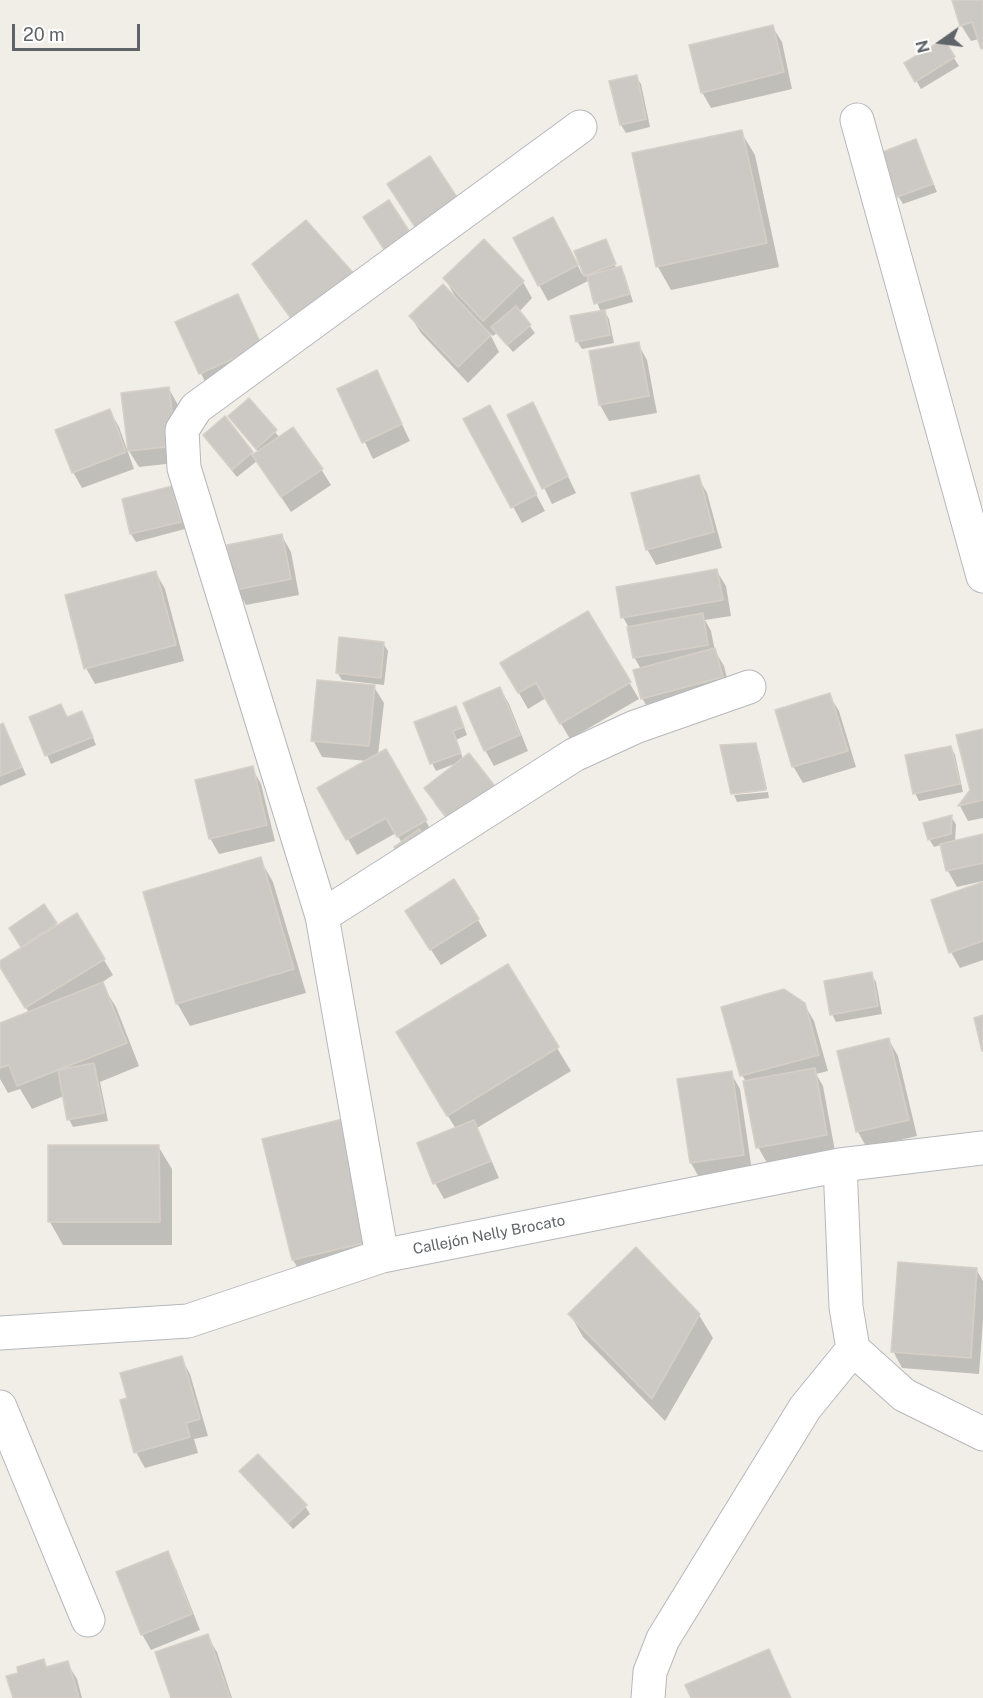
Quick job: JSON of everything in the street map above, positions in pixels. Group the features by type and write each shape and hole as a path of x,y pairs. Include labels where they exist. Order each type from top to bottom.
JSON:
{"street":[{"path":"857,120 983,576"},
{"path":"382,1256 322,916 184,468 182,430 196,408 580,128"},
{"path":"322,916 574,755 635,727 749,687"},
{"name":"Callejón Nelly Brocato","path":"0,1333 188,1321 382,1256 840,1165 983,1148"},
{"path":"840,1165 846,1307 853,1349 904,1395 983,1434"},
{"path":"648,1698 650,1672 669,1628 805,1408 853,1349"},
{"path":"0,1407 88,1620"}],"building":[{"path":"952,0 983,0 983,48 981,49 972,22 960,26"},
{"path":"773,25 784,72 701,93 689,45"},
{"path":"944,39 955,57 915,82 904,63"},
{"path":"637,75 646,119 620,125 609,81"},
{"path":"742,130 767,243 656,267 632,153"},
{"path":"916,139 933,184 897,197 880,153"},
{"path":"430,156 460,202 417,230 387,184"},
{"path":"389,200 413,237 387,254 363,217"},
{"path":"553,217 578,265 538,286 513,238"},
{"path":"306,220 356,276 296,325 252,264"},
{"path":"484,239 524,281 483,321 443,278"},
{"path":"606,239 616,264 584,276 574,251"},
{"path":"621,266 630,294 594,304 587,276"},
{"path":"443,284 491,335 458,367 409,316"},
{"path":"238,294 262,346 199,374 175,322"},
{"path":"516,306 531,325 507,345 491,327"},
{"path":"605,310 610,335 576,342 570,316"},
{"path":"639,342 649,396 599,405 589,351"},
{"path":"377,370 402,424 362,443 337,389"},
{"path":"169,387 176,446 128,451 121,393"},
{"path":"249,398 277,430 256,449 228,416"},
{"path":"533,402 568,476 542,489 507,415"},
{"path":"490,405 537,494 511,508 463,419"},
{"path":"110,409 126,452 72,473 55,430"},
{"path":"225,416 253,452 232,470 203,435"},
{"path":"293,427 323,469 281,497 252,455"},
{"path":"699,475 714,532 646,550 631,493"},
{"path":"172,486 181,522 130,534 122,499"},
{"path":"282,534 291,579 235,590 227,545"},
{"path":"717,569 723,600 621,618 616,587"},
{"path":"156,571 176,645 84,669 65,595"},
{"path":"588,611 631,682 560,724 536,683 518,693 500,663"},
{"path":"703,613 708,645 633,658 627,627"},
{"path":"339,637 384,642 381,678 336,673"},
{"path":"715,648 723,677 641,699 633,670"},
{"path":"317,680 375,685 369,746 311,741"},
{"path":"500,687 520,735 484,751 463,703"},
{"path":"830,693 848,751 792,767 775,710"},
{"path":"61,704 67,717 82,711 93,737 45,756 29,717"},
{"path":"456,706 464,727 453,731 461,753 430,764 414,722"},
{"path":"3,723 22,767 0,776 0,725"},
{"path":"983,729 983,800 958,806 970,790 956,735"},
{"path":"756,743 766,790 731,794 720,745"},
{"path":"951,746 960,784 913,794 905,755"},
{"path":"386,749 427,820 397,837 386,818 346,840 317,788"},
{"path":"469,753 498,790 453,825 424,788"},
{"path":"253,766 267,825 209,839 195,780"},
{"path":"952,815 951,834 928,840 923,823"},
{"path":"419,829 428,842 403,860 394,847"},
{"path":"983,834 983,863 946,871 940,844"},
{"path":"261,857 294,969 176,1004 143,892"},
{"path":"454,879 479,919 430,950 405,911"},
{"path":"983,882 983,941 949,953 931,900"},
{"path":"44,904 57,923 21,947 9,928"},
{"path":"77,913 105,959 25,1008 0,967 0,961"},
{"path":"508,964 559,1047 447,1116 396,1032"},
{"path":"872,972 878,1006 830,1015 824,981"},
{"path":"103,982 127,1043 17,1086 9,1065 0,1068 0,1023"},
{"path":"784,989 805,1003 819,1055 740,1076 721,1007"},
{"path":"983,1015 983,1051 982,1051 974,1018"},
{"path":"889,1038 909,1120 856,1132 837,1051"},
{"path":"94,1063 104,1113 67,1120 58,1070"},
{"path":"815,1068 827,1135 756,1148 743,1081"},
{"path":"732,1071 744,1155 690,1163 677,1079"},
{"path":"343,1119 373,1241 292,1260 262,1139"},
{"path":"474,1120 491,1161 433,1184 417,1143"},
{"path":"48,1145 159,1145 160,1222 48,1222"},
{"path":"636,1247 700,1314 652,1399 568,1314"},
{"path":"898,1262 977,1268 971,1358 891,1352"},
{"path":"182,1356 200,1419 186,1423 190,1437 134,1453 120,1400 127,1398 120,1373"},
{"path":"258,1454 307,1505 288,1523 239,1471"},
{"path":"168,1551 192,1614 141,1635 116,1572"},
{"path":"208,1634 230,1698 171,1698 155,1652"},
{"path":"769,1649 791,1698 691,1698 685,1685"},
{"path":"44,1659 46,1667 68,1661 79,1698 13,1698 6,1676 18,1673 17,1667"}]}
